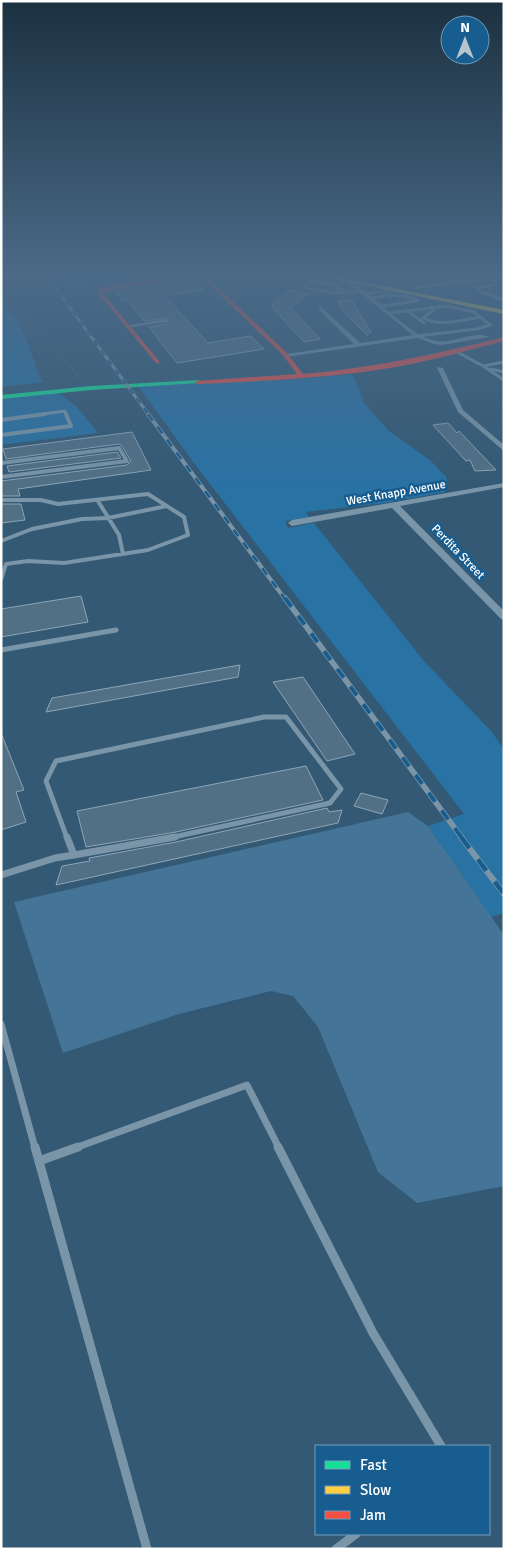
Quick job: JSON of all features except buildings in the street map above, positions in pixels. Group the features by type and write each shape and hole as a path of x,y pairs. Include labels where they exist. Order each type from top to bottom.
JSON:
{"street":[{"path":"143,345 157,362"},
{"path":"276,345 287,356 299,373"},
{"path":"287,356 350,345"},
{"path":"299,373 394,357 448,345"},
{"path":"1,389 381,367 481,345"},
{"path":"440,368 460,410 504,450"},
{"path":"1,397 83,384"},
{"name":"West Knapp Avenue","path":"292,523 504,485"},
{"name":"Perdita Street","path":"394,505 504,617"}],"lane":[{"path":"457,352 483,366 504,372"},
{"path":"483,366 504,362"},
{"path":"488,368 504,380"},
{"path":"1,420 65,411 71,426 1,435"},
{"path":"1,463 119,448 127,461 1,477"},
{"path":"1,500 41,500 58,504 148,494 184,517 188,535 148,550 64,564 28,561 3,562 1,580"},
{"path":"98,501 119,535 123,554"},
{"path":"1,541 32,529 82,519 108,518 167,506"},
{"path":"1,650 116,630"},
{"path":"1,875 55,858 74,855 154,841 330,803 341,789 286,717 264,717 82,754 56,761 46,781 74,855"},
{"path":"1,1024 148,1549"},
{"path":"39,1161 247,1085 373,1333 440,1445"},
{"path":"336,1549 355,1535"}],"path":[{"path":"54,345 83,384"}],"shaded area":[{"path":"1,345 29,345 40,379 44,382 1,387"},
{"path":"351,374 354,377 364,403 388,430 431,461 447,478 445,492 385,503 306,512 309,517 285,521 288,528 314,523 423,660 492,732 504,750 504,913 491,917 428,826 464,814 197,467 138,386 299,379"},
{"path":"57,392 76,406 98,433 1,445 1,399"},
{"path":"408,812 428,826 504,935 504,1186 417,1203 378,1172 318,1027 293,996 271,991 179,1014 63,1053 14,902"}],"railway":[{"path":"97,345 149,415"},
{"path":"148,414 285,599"},
{"path":"285,598 462,838"},
{"path":"461,837 504,894"}],"traffic: fast":[{"path":"1,397 91,388 198,382"}],"traffic: jam":[{"path":"143,345 157,362"},
{"path":"276,345 302,377"},
{"path":"198,382 355,371 425,359 479,345"}]}
